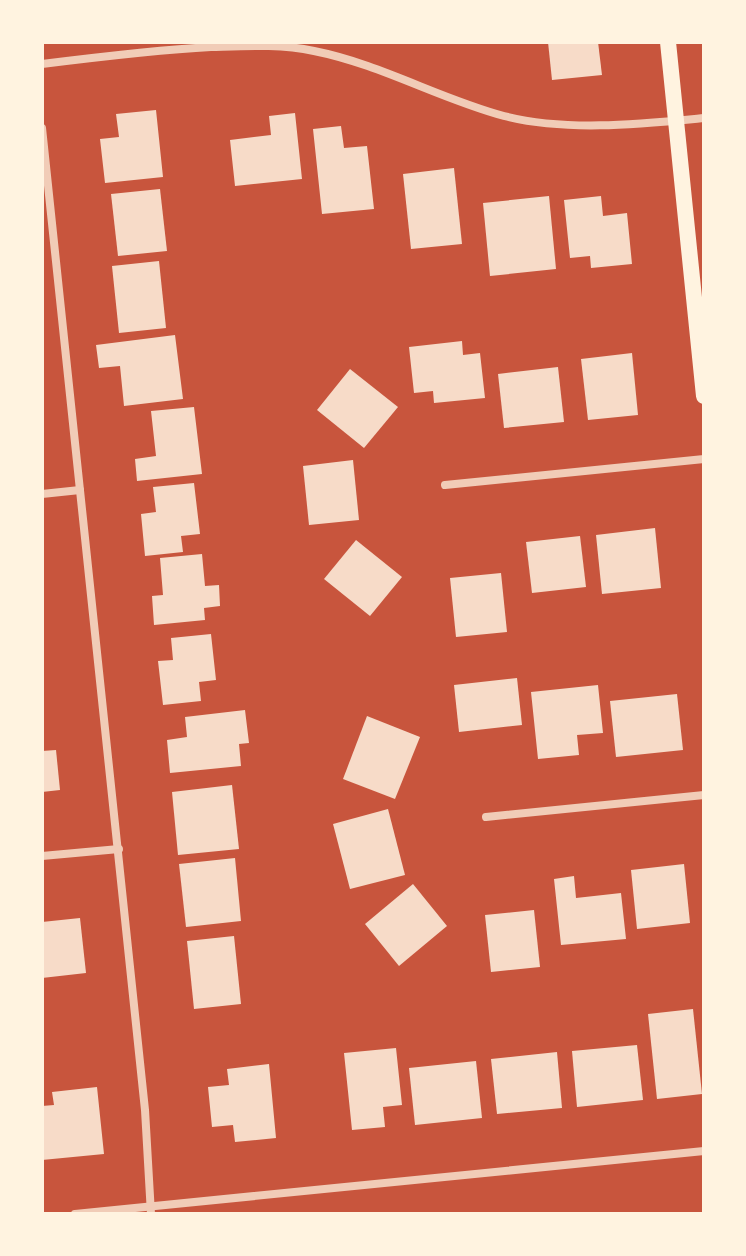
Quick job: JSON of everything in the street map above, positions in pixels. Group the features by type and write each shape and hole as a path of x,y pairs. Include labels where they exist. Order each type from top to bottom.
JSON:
{"main road":[{"path":"668,42 704,396"}],"street":[{"path":"42,64 167,50 271,44 315,51 359,63 505,116 574,125 636,125 704,118"},
{"path":"42,128 119,849 145,1110 151,1210"},
{"path":"445,485 704,459"},
{"path":"42,494 80,490"},
{"path":"486,817 704,795"},
{"path":"42,856 119,849"},
{"path":"75,1214 151,1210 704,1151"}],"building":[{"path":"548,42 598,42 602,75 552,80"},
{"path":"156,110 163,177 105,183 100,139 119,137 116,114"},
{"path":"295,113 302,179 235,186 230,140 271,135 269,116"},
{"path":"341,126 344,148 367,146 374,209 322,214 313,129"},
{"path":"454,168 462,244 411,249 403,174"},
{"path":"160,189 167,251 118,256 111,194"},
{"path":"549,196 556,269 490,276 483,203"},
{"path":"601,196 603,216 627,213 632,264 591,268 590,256 570,258 564,200"},
{"path":"159,261 166,328 119,333 112,266"},
{"path":"175,335 183,399 124,406 120,366 99,368 96,345"},
{"path":"462,341 463,355 480,353 485,398 434,403 433,391 414,393 409,347"},
{"path":"632,353 638,415 588,420 581,359"},
{"path":"558,367 564,422 504,428 498,374"},
{"path":"350,369 398,407 364,448 317,410"},
{"path":"194,407 202,474 137,481 135,459 156,456 151,411"},
{"path":"353,460 359,520 309,525 303,466"},
{"path":"194,483 200,534 181,536 183,552 145,556 141,514 156,512 153,487"},
{"path":"655,528 661,588 602,594 596,535"},
{"path":"580,536 586,587 532,593 526,542"},
{"path":"356,540 402,577 370,616 324,579"},
{"path":"202,554 205,586 219,585 220,606 204,608 205,620 154,625 152,596 163,595 160,558"},
{"path":"501,573 507,632 456,637 450,578"},
{"path":"211,634 216,680 199,682 201,701 163,705 158,661 173,660 171,638"},
{"path":"517,678 522,725 459,732 454,685"},
{"path":"598,685 603,733 577,735 579,755 538,759 531,692"},
{"path":"677,694 683,750 616,757 610,701"},
{"path":"245,710 249,743 239,744 241,766 170,773 167,740 187,737 185,717"},
{"path":"367,716 420,737 395,799 343,779"},
{"path":"56,750 60,790 42,792 42,751"},
{"path":"232,785 239,849 178,855 172,792"},
{"path":"388,809 405,875 350,889 333,824"},
{"path":"235,858 241,921 186,927 179,864"},
{"path":"684,864 690,923 637,929 631,870"},
{"path":"574,876 576,898 621,893 626,939 561,945 554,879"},
{"path":"413,884 447,926 399,966 365,924"},
{"path":"534,910 540,967 491,972 485,915"},
{"path":"80,918 86,973 42,978 42,922"},
{"path":"234,936 241,1004 194,1009 187,941"},
{"path":"693,1009 702,1094 657,1099 648,1014"},
{"path":"637,1045 643,1100 577,1107 572,1051"},
{"path":"396,1048 402,1105 383,1107 385,1127 352,1130 344,1053"},
{"path":"557,1052 562,1108 497,1114 491,1059"},
{"path":"476,1061 482,1118 415,1125 409,1068"},
{"path":"269,1064 276,1138 235,1142 233,1125 212,1127 208,1087 229,1085 227,1069"},
{"path":"97,1087 104,1154 42,1160 42,1106 54,1105 52,1092"}]}
